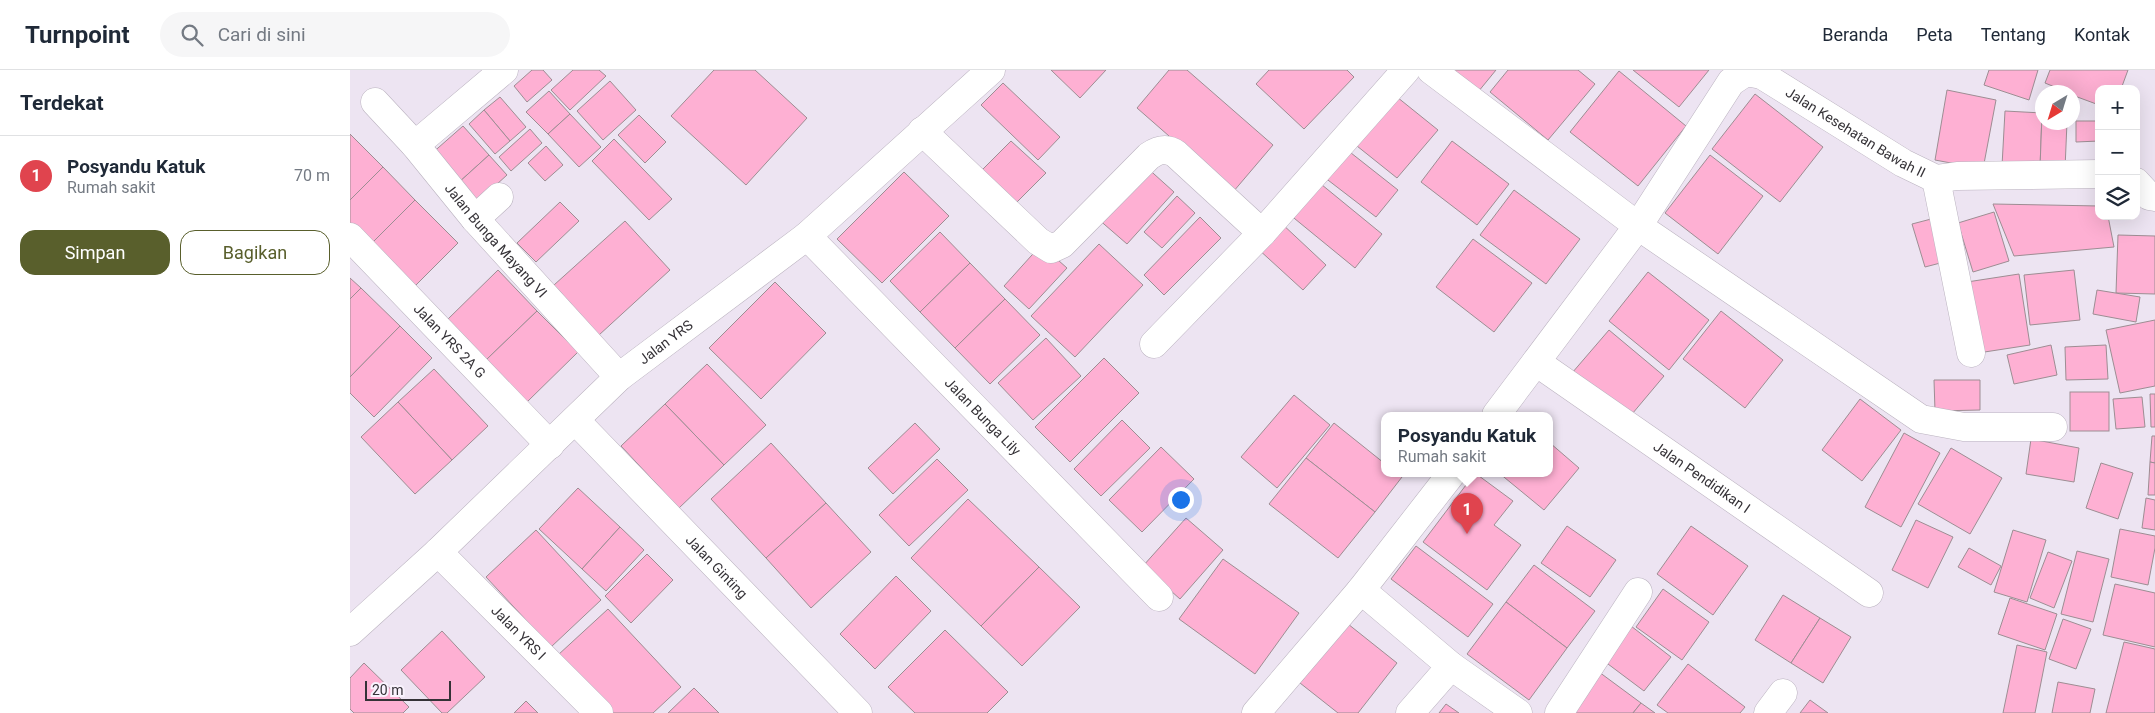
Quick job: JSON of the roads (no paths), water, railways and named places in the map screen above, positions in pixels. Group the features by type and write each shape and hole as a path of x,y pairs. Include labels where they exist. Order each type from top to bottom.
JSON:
{"street":[{"path":"415,145 504,70"},
{"name":"Jalan YRS","path":"351,629 438,552 620,377 807,236 991,70"},
{"path":"1154,344 1262,233 1406,70"},
{"path":"1430,70 1638,226 1921,419 1964,427 2053,427"},
{"name":"Jalan Kesehatan Bawah II","path":"1498,412 1638,226 1731,82 1746,72 1762,75 1902,163 1936,179 1957,176 2095,174"},
{"name":"Jalan Bunga Mayang VI","path":"375,102 415,145 475,218 620,377"},
{"path":"922,131 1038,241 1051,249 1057,248 1062,244 1149,156 1165,149 1176,154 1262,233"},
{"path":"1936,179 1971,353"},
{"path":"2140,186 2149,196 2155,197"},
{"path":"475,218 499,197"},
{"name":"Jalan Bunga Lily","path":"807,236 1159,597"},
{"name":"Jalan YRS 2A G","path":"350,237 550,445"},
{"name":"Jalan Pendidikan I","path":"1536,362 1869,593"},
{"name":"Jalan Ginting","path":"576,420 858,713"},
{"path":"1256,713 1361,590 1449,477"},
{"name":"Jalan YRS I","path":"438,552 599,713"},
{"path":"1361,590 1451,666 1518,713"},
{"path":"1559,713 1638,592"},
{"path":"1410,713 1451,666"}],"place":[{"name":"Posyandu Katuk","path":"1467,534"}]}
